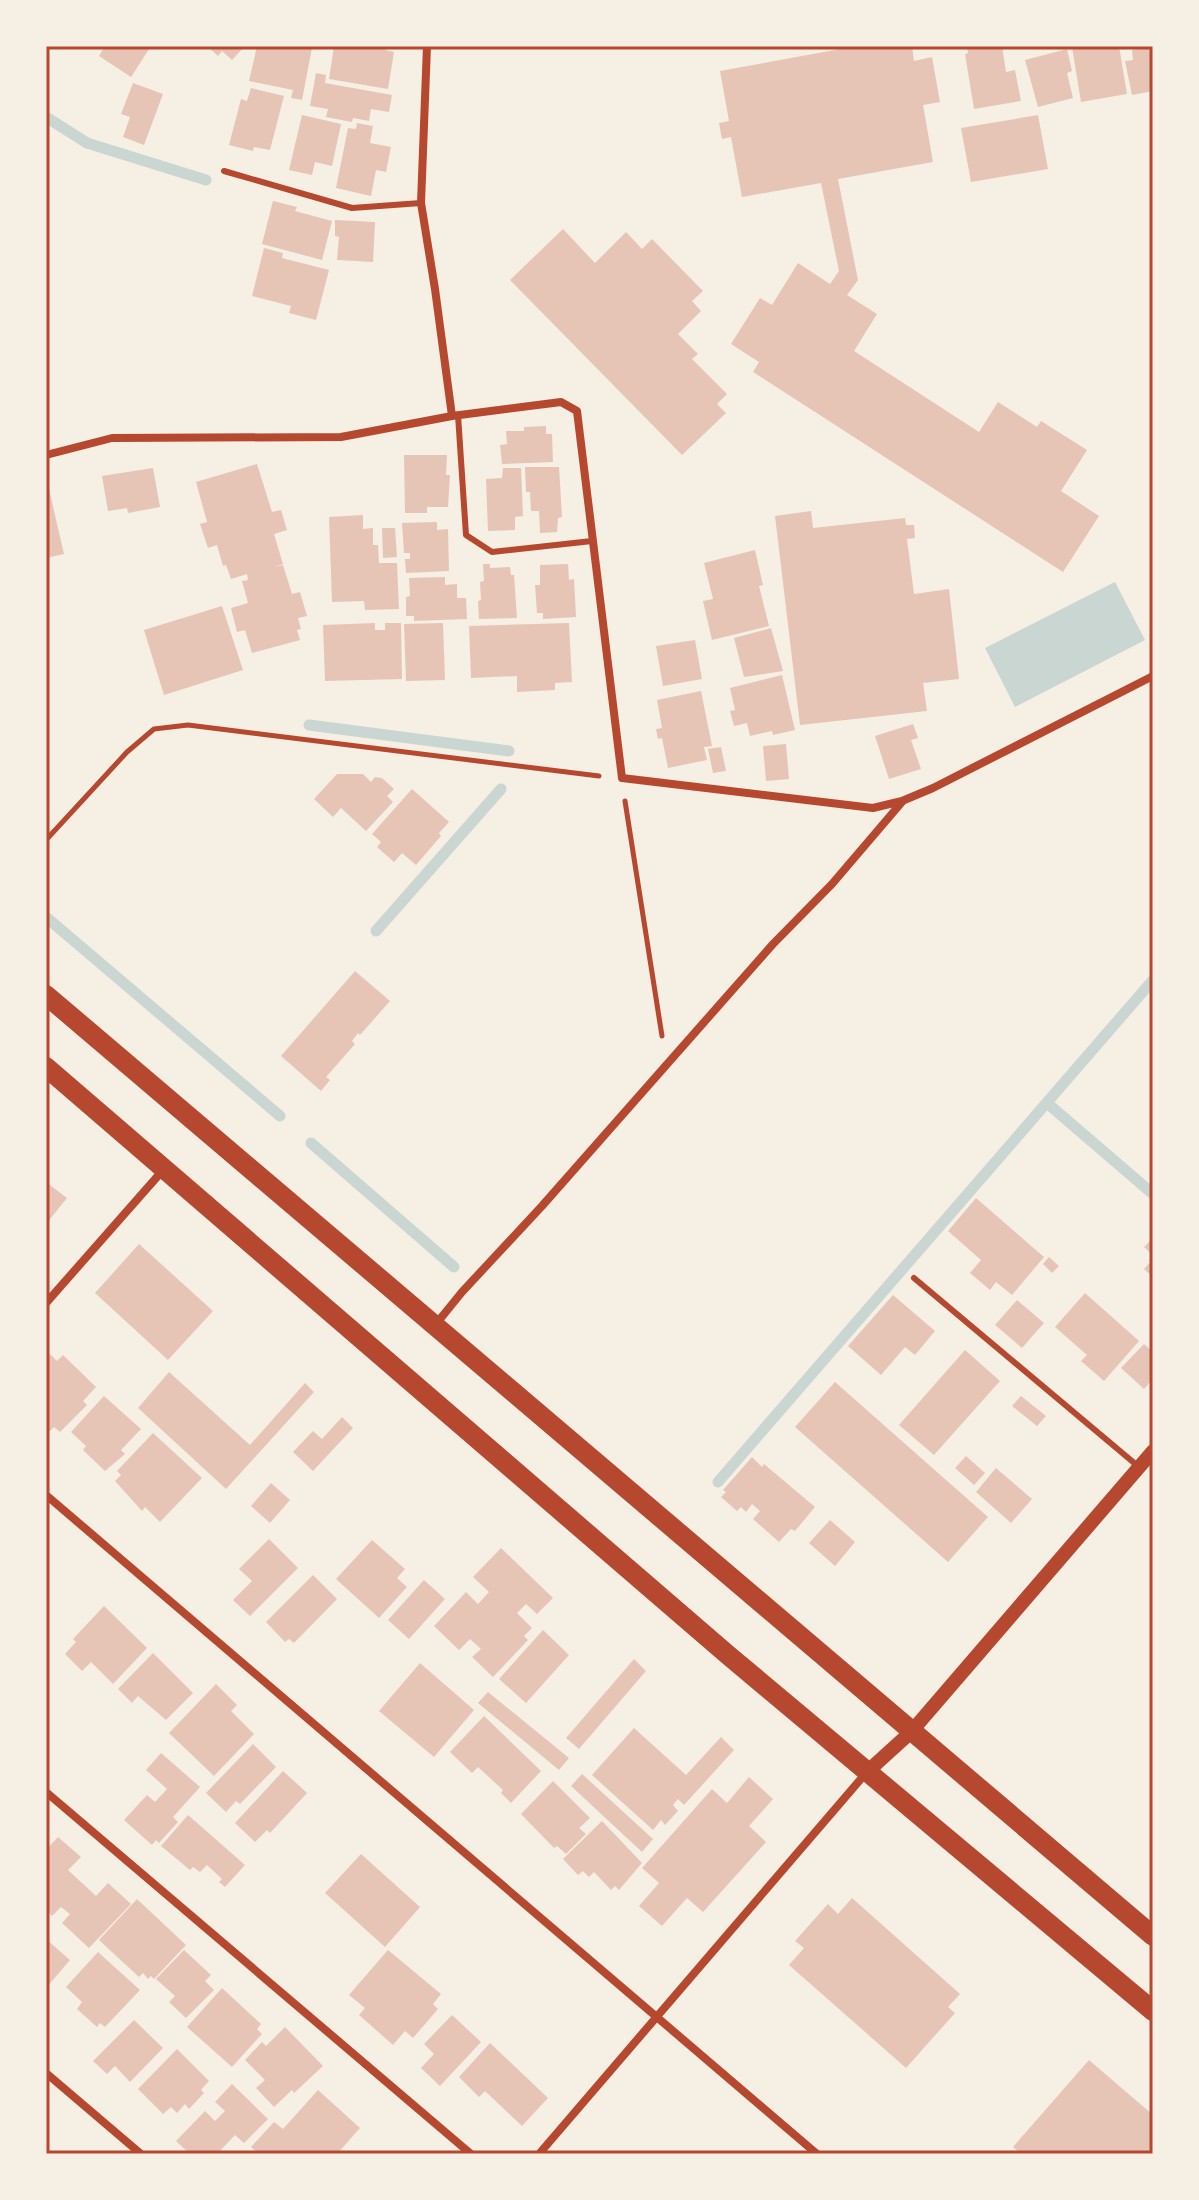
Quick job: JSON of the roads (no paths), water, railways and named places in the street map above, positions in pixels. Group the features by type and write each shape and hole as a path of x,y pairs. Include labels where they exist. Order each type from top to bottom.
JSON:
{"main road":[{"path":"46,995 1153,1936"},
{"path":"46,1067 867,1772 1153,2011"}],"street":[{"path":"427,46 421,203 455,416"},
{"path":"46,455 112,438 341,437 455,416 561,402 577,411 622,778 873,808 902,801 1153,676"},
{"path":"436,1324 773,944 832,884 902,801"},
{"path":"46,1303 164,1168"},
{"path":"539,2154 867,1772 911,1732 1153,1451"},
{"path":"46,1495 817,2154"},
{"path":"46,1792 471,2154"},
{"path":"46,2073 141,2154"}],"lane":[{"path":"224,171 352,208 421,203"},
{"path":"455,416 466,535 492,552 592,541"},
{"path":"914,1278 1139,1467"}],"waterway":[{"path":"46,117 87,143 206,180"},
{"path":"309,725 509,751"},
{"path":"376,931 501,789"},
{"path":"46,917 280,1116"},
{"path":"718,1482 1153,980"},
{"path":"1047,1103 1153,1194"},
{"path":"311,1143 454,1267"}]}
